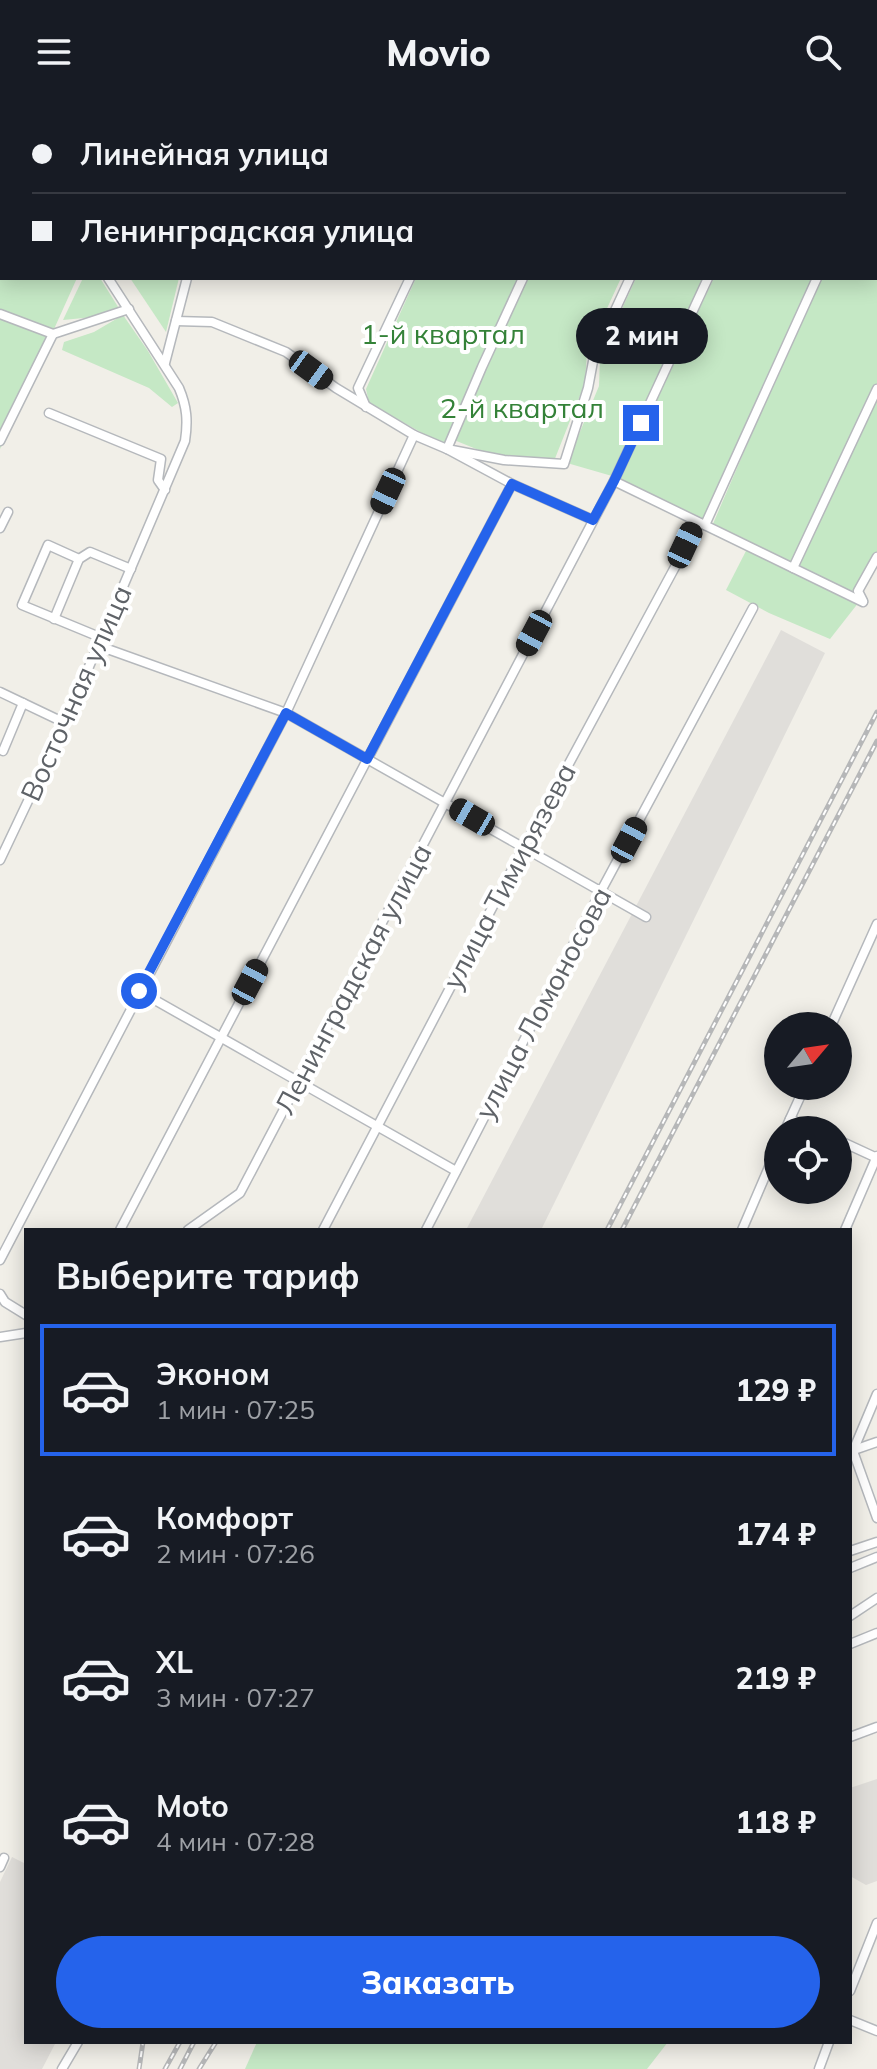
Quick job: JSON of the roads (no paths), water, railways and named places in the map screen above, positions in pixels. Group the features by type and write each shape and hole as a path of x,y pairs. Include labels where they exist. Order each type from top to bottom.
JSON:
{"street":[{"name":"Восточная улица","path":"0,860 101,642 185,441 188,422 186,405 165,363 109,280"},
{"path":"165,363 186,280"},
{"path":"366,407 358,388 409,280"},
{"path":"447,449 522,280"},
{"path":"447,449 504,460 564,464 588,388 594,356 629,280"},
{"name":"Ленинградская улица","path":"191,1228 240,1193 614,481 707,280"},
{"name":"улица Тимирязева","path":"324,1228 524,847 701,524 816,280"},
{"path":"0,314 53,334 129,309"},
{"path":"176,321 212,322 286,352 366,407 414,435 593,520"},
{"path":"0,441 3,428 53,334"},
{"path":"793,568 877,389"},
{"path":"49,413 161,459 158,480 165,490"},
{"path":"0,1260 286,713 414,435"},
{"path":"614,481 863,602 858,591 877,557"},
{"path":"121,1228 512,484"},
{"path":"0,528 8,512"},
{"path":"79,559 48,545 22,605 101,642 286,713 646,917"},
{"path":"54,619 79,559 90,552 131,569"},
{"name":"улица Ломоносова","path":"427,1228 601,891 753,608"},
{"path":"0,692 65,723"},
{"path":"3,751 23,703"},
{"path":"837,1012 877,924"},
{"path":"139,991 456,1171"},
{"path":"846,1228 877,1157 852,1146"},
{"path":"743,1228 764,1179"},
{"path":"2,1298 24,1314"},
{"path":"0,1337 24,1333"},
{"path":"877,1394 852,1451 877,1518"},
{"path":"852,1451 877,1442"},
{"path":"852,1550 877,1542"},
{"path":"852,1567 877,1557"},
{"path":"852,1615 877,1598"},
{"path":"852,1643 877,1633"},
{"path":"852,1736 877,1727"},
{"path":"852,1986 877,1923"},
{"path":"852,2021 877,2031"},
{"path":"62,2069 77,2044"},
{"path":"819,2069 828,2044"}],"railway":[{"path":"608,1228 877,712"},
{"path":"623,1228 877,741"},
{"path":"139,2069 143,2044"},
{"path":"165,2069 179,2044"},
{"path":"180,2069 193,2044"},
{"path":"199,2069 215,2044"}],"park label":[{"name":"1-й квартал","path":"443,334"},
{"name":"2-й квартал","path":"522,408"}]}
